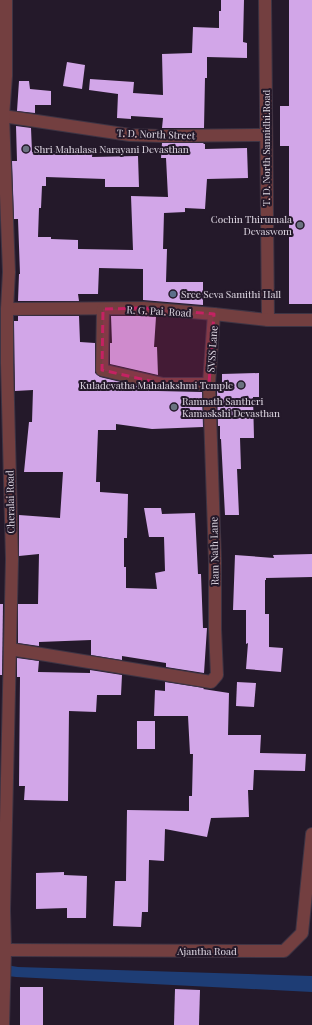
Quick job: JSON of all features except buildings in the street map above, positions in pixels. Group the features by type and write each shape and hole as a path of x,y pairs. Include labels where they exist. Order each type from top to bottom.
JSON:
{"street":[{"name":"Cheralai Road","path":"3,1025 2,980 5,950 4,910 10,649 5,637 12,559 3,363 6,309 2,115 6,76 6,0"},
{"name":"T. D. North Sannidhi.Road","path":"265,0 268,320"},
{"name":"T. D. North Street","path":"2,115 130,135 266,135"},
{"name":"R. G. Pai. Road","path":"6,309 144,308 268,320 312,320"},
{"path":"103,309 102,370 164,384 209,384"},
{"name":"SVSS Lane","path":"209,384 214,314"},
{"name":"Ram Nath Lane","path":"10,649 211,682 217,675 209,384"},
{"name":"Ajantha Road","path":"5,950 284,951 302,933 312,834"}],"highlighted area":[{"path":"144,308 214,314 209,384 163,384 102,370 103,309"}],"water":[{"path":"0,964 18,967 312,976 312,992 16,977 0,975"}],"place":[{"name":"Shri Mahalasa Narayani Devasthan","path":"26,149"},
{"name":"Cochin Thirumala Devaswom","path":"300,225"},
{"name":"Sree Seva Samithi Hall","path":"173,294"},
{"name":"Kuladevatha Mahalakshmi Temple","path":"241,385"},
{"name":"Ramnath Santheri Kamaskshi Devasthan","path":"174,407"}]}
